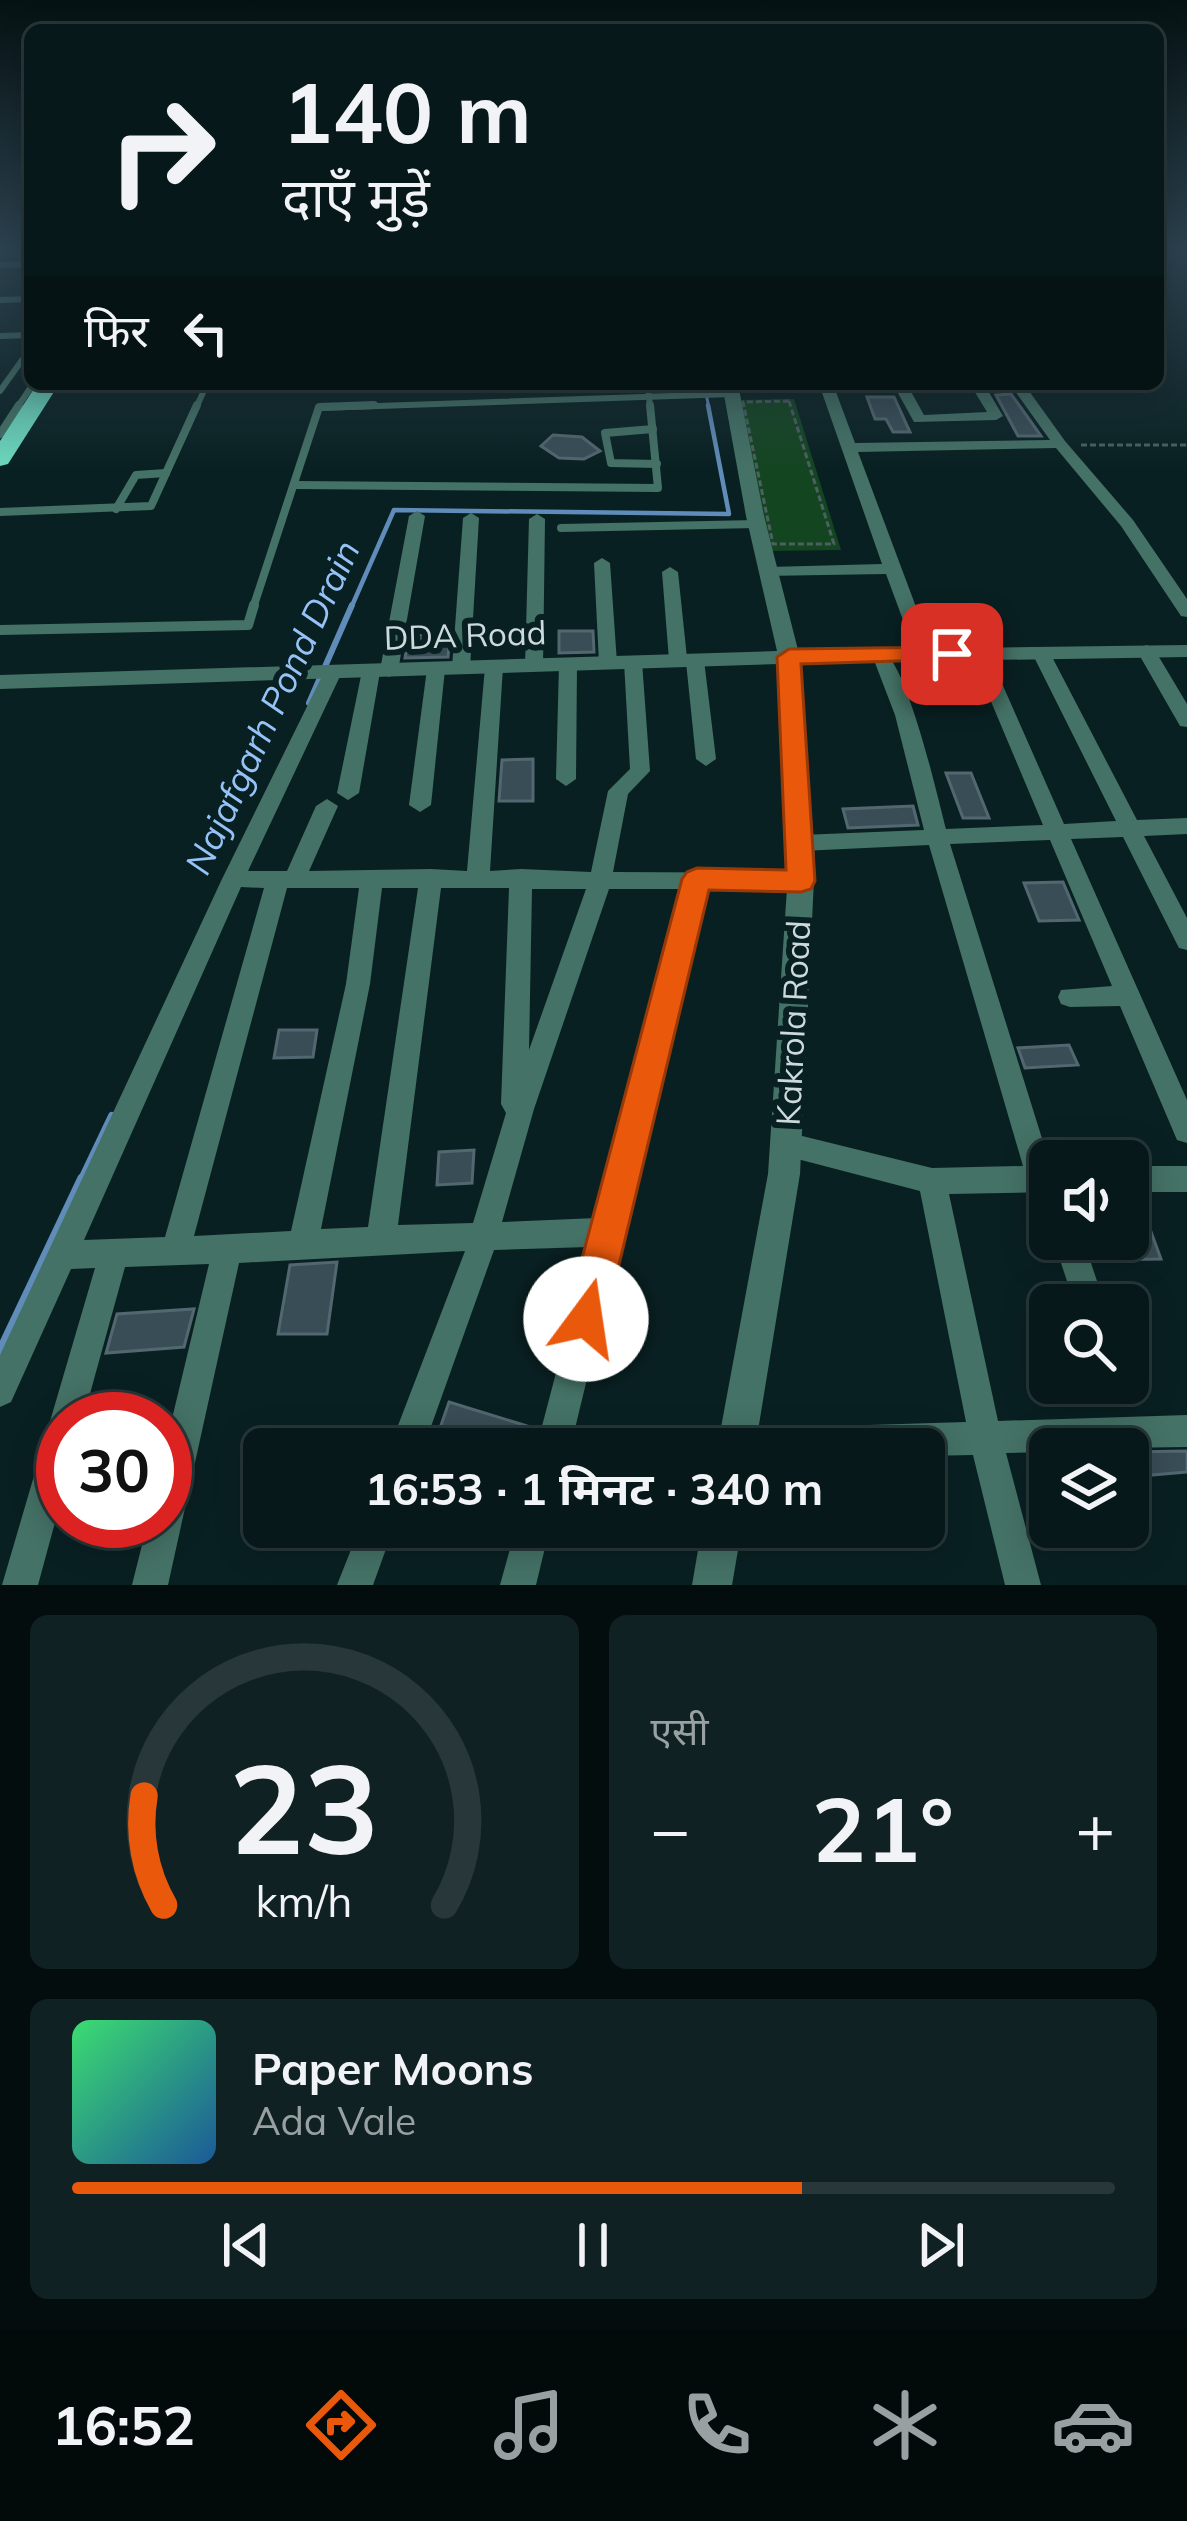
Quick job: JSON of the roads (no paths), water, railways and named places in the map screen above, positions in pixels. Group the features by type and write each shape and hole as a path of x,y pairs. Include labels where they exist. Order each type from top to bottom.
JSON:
{"highway":[{"path":"0,418 24,371"},
{"path":"0,459 44,390"}],"street":[{"name":"Kakrola Road","path":"731,390 789,657 801,843 785,1144 739,1428"},
{"path":"828,390 925,655"},
{"path":"903,390 919,419 996,416 980,390"},
{"path":"1021,390 1127,523 1187,612"},
{"path":"848,448 1060,444"},
{"path":"348,793 417,516"},
{"path":"461,668 471,518"},
{"path":"534,666 537,519"},
{"path":"602,563 608,663"},
{"path":"769,572 892,569"},
{"path":"670,572 706,759"},
{"name":"DDA Road","path":"0,682 789,657 1187,650"},
{"path":"1146,651 1187,721"},
{"path":"1041,653 1187,941"},
{"path":"980,654 1187,1131"},
{"path":"881,655 905,715 937,837 1034,1140"},
{"path":"414,1428 484,1234 601,878 618,791 640,771 633,662"},
{"path":"566,779 568,664"},
{"path":"478,877 494,667"},
{"path":"420,805 436,669"},
{"path":"0,1391 66,1255 322,673"},
{"path":"175,1252 287,878 327,806"},
{"path":"801,843 1056,828 1187,826"},
{"path":"381,1240 431,877"},
{"path":"512,1140 521,877"},
{"path":"233,878 801,881"},
{"path":"303,1244 358,984 372,878"},
{"path":"558,1428 697,879"},
{"path":"1070,997 1128,995"},
{"path":"785,1144 932,1181 1029,1181"},
{"path":"1149,1179 1187,1179"},
{"path":"932,1181 985,1437 1023,1585"},
{"path":"66,1255 609,1232"},
{"path":"192,1402 227,1249"},
{"path":"75,1392 114,1254"},
{"path":"945,1439 1187,1431"},
{"path":"20,1585 36,1528"},
{"path":"150,1585 159,1548"},
{"path":"355,1585 368,1548"},
{"path":"518,1585 527,1548"},
{"path":"712,1585 718,1548"}],"lane":[{"path":"0,367 24,371"},
{"path":"0,391 24,371"},
{"path":"0,434 29,390"},
{"path":"0,512 152,506 204,390"},
{"path":"294,485 651,489 659,486 649,390"},
{"path":"0,630 248,625 317,411 324,405 650,398 726,390"},
{"path":"653,429 605,433 611,463 657,464"},
{"path":"116,509 136,475 166,473"},
{"path":"561,527 757,524"}],"waterway":[{"name":"Najafgarh Pond Drain","path":"705,390 709,408"},
{"name":"Najafgarh Pond Drain","path":"351,608 394,510 729,514 708,405"},
{"name":"Najafgarh Pond Drain","path":"309,703 352,605"},
{"name":"Najafgarh Pond Drain","path":"81,1181 112,1116"},
{"name":"Najafgarh Pond Drain","path":"0,1351 82,1178"}]}
